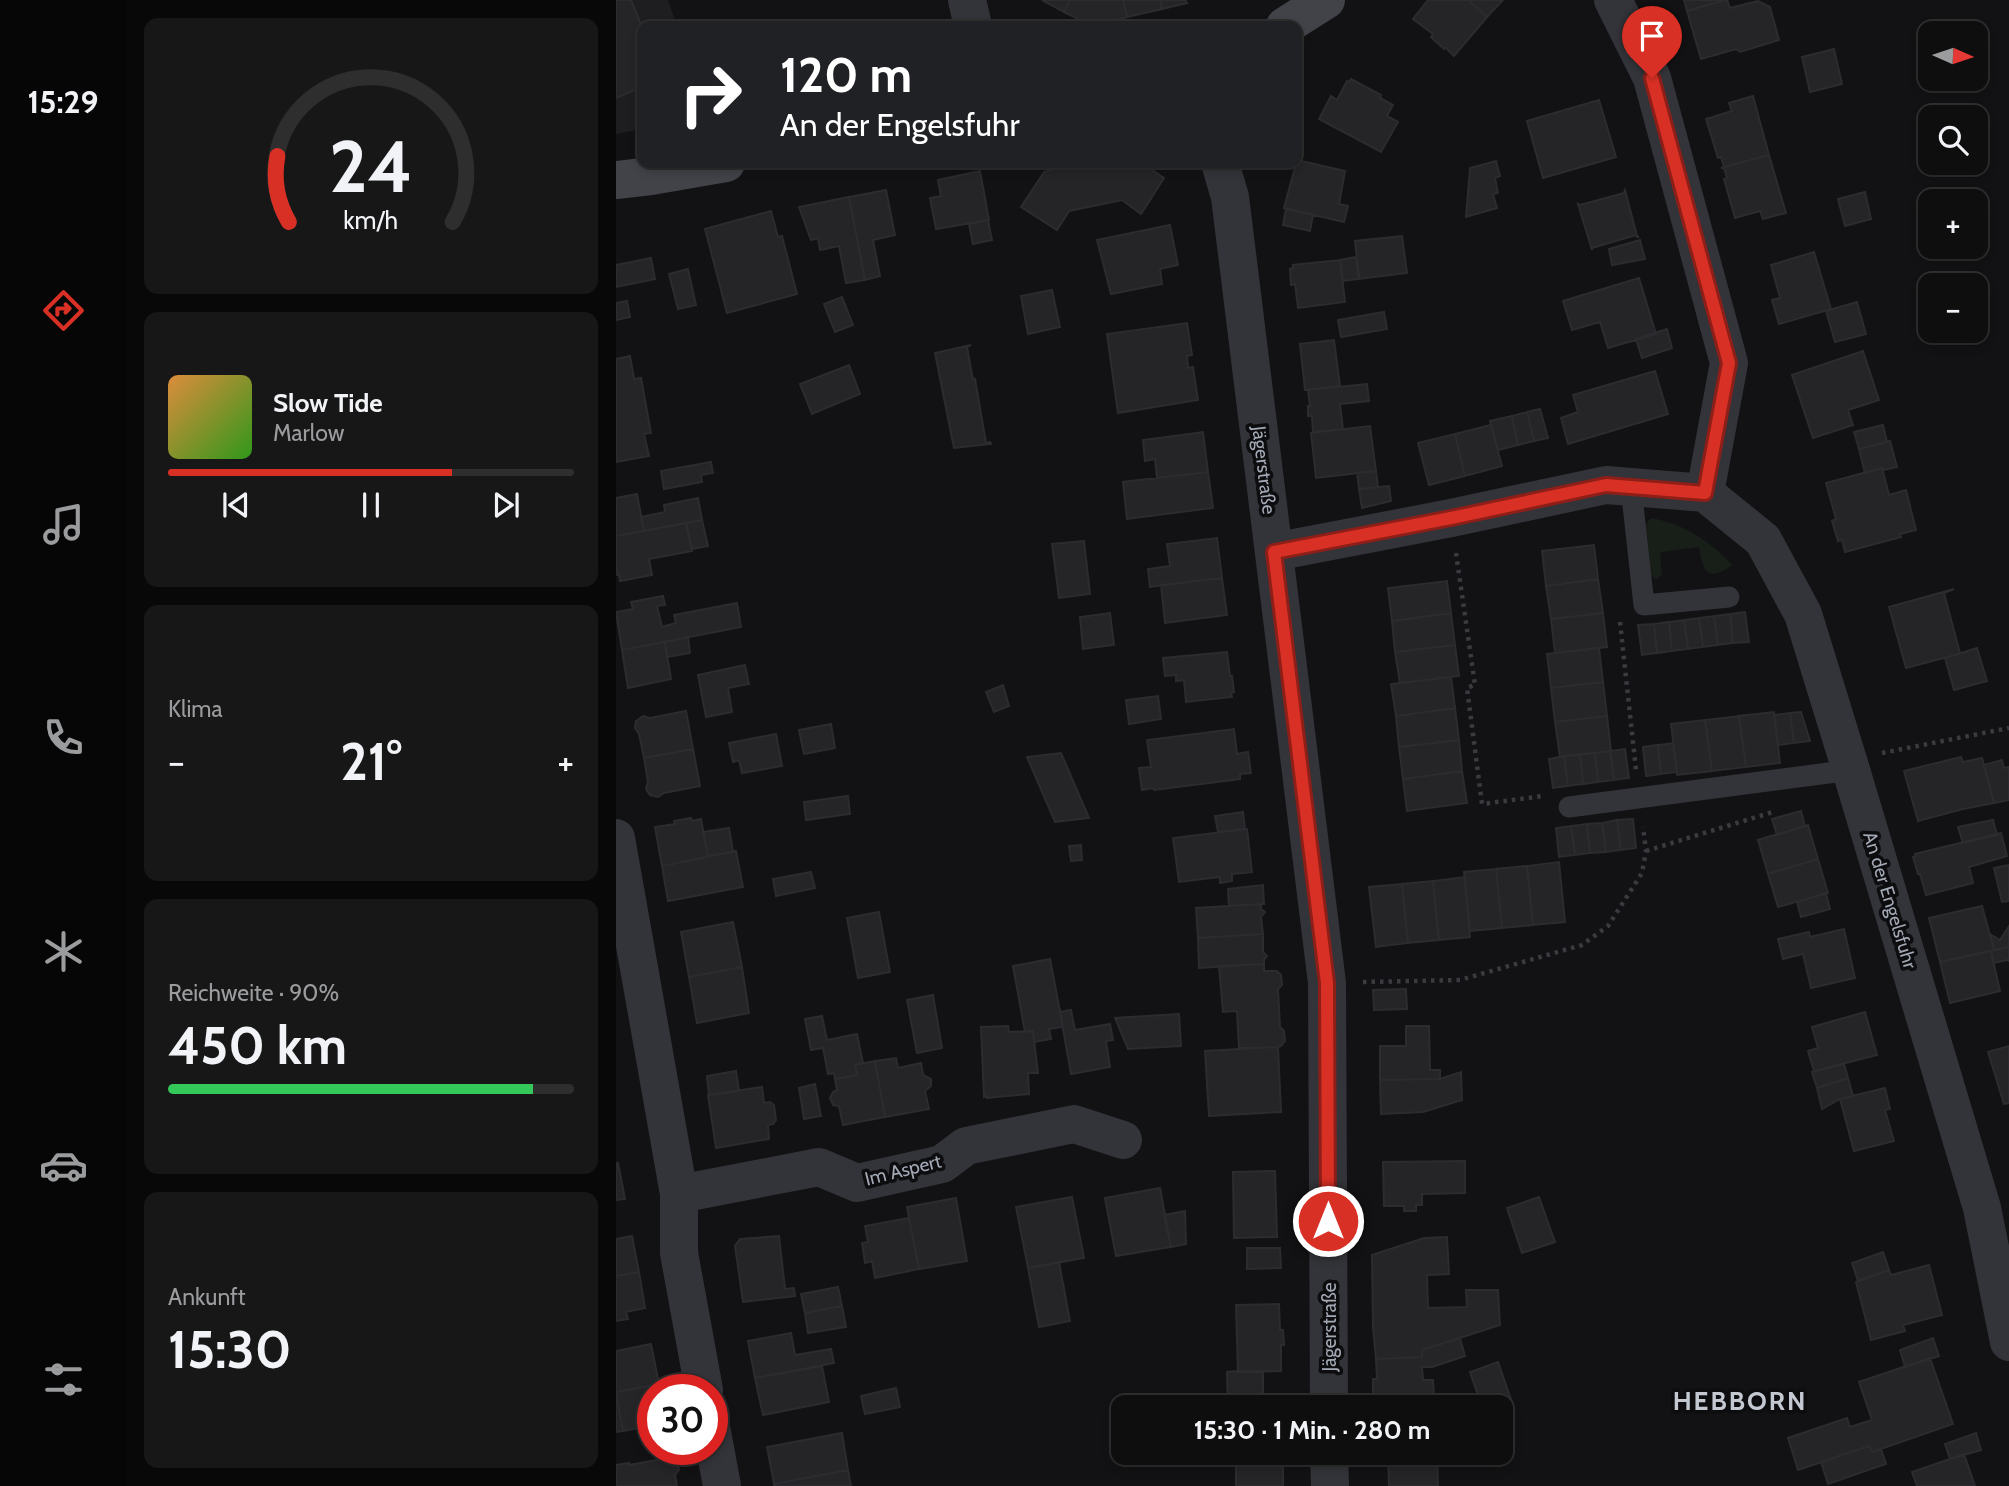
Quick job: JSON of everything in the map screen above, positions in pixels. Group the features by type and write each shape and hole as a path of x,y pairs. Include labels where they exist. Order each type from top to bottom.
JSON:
{"street":[{"path":"967,0 972,21"},
{"path":"1293,21 1326,0"},
{"path":"1274,552 1606,485 1705,493 1729,363 1652,78 1613,0"},
{"path":"616,180 697,168"},
{"name":"Jägerstraße","path":"1221,168 1230,197 1327,983 1329,1395"},
{"name":"An der Engelsfuhr","path":"1705,493 1763,540 1803,614 1982,1208 2009,1342"},
{"path":"616,838 679,1194 679,1253 701,1374"},
{"name":"Im Aspert","path":"679,1194 819,1167 858,1183 942,1164 966,1146 1074,1124 1124,1140"},
{"path":"718,1465 722,1486"},
{"path":"1329,1465 1329,1486"}],"lane":[{"path":"1631,487 1644,605 1729,597"},
{"path":"1569,807 1852,770"}],"path":[{"path":"1451,518 1475,685 1467,688 1482,804 1556,794 1569,807"},
{"path":"1327,983 1460,980 1581,945 1608,926 1642,873 1646,851 1620,621"},
{"path":"1852,770 1875,754 2009,728"},
{"path":"1646,851 1777,811"}],"shaded area":[{"path":"616,0 668,0 675,21 637,21 637,130 616,134"},
{"path":"1651,518 1674,524 1695,534 1732,565 1712,574 1702,562 1699,547 1660,552 1662,574 1656,580 1651,575 1646,524"}],"building":[{"path":"616,0 631,0 640,21 637,21 637,89 616,98"},
{"path":"1042,0 1070,0 1064,12"},
{"path":"1070,0 1123,0 1127,17 1112,21 1083,21 1064,12"},
{"path":"1123,0 1160,0 1162,9 1127,17"},
{"path":"1160,0 1185,0 1187,3 1162,9"},
{"path":"1428,0 1468,0 1487,17 1454,56 1431,37 1433,34 1413,19"},
{"path":"1468,0 1503,0 1487,17"},
{"path":"1684,0 1725,0 1687,11"},
{"path":"1725,0 1730,8 1758,1 1770,7 1779,40 1740,52 1736,49 1701,59 1687,11"},
{"path":"1834,49 1842,84 1810,92 1802,57"},
{"path":"1351,79 1381,95 1380,98 1393,105 1387,116 1398,122 1381,152 1319,119 1331,96 1337,100 1347,81"},
{"path":"1753,96 1769,155 1721,168 1724,167 1721,157 1718,158 1706,119 1732,111 1729,103"},
{"path":"1599,100 1616,157 1543,178 1527,121"},
{"path":"1769,155 1786,213 1763,219 1760,211 1735,218 1724,179 1727,178 1724,168 1721,168"},
{"path":"1302,161 1345,171 1339,204 1348,206 1344,222 1284,208 1295,168 1302,168"},
{"path":"1496,161 1500,176 1495,178 1498,193 1493,194 1497,208 1466,217 1470,168"},
{"path":"1149,168 1164,178 1141,214 1122,200 1069,211 1057,230 1021,207 1044,172 1060,169"},
{"path":"980,171 989,220 936,229 930,198 941,196 938,180"},
{"path":"886,190 895,235 873,240 880,276 865,280 849,197"},
{"path":"1625,190 1639,237 1637,237 1636,235 1592,250 1578,204 1624,193"},
{"path":"1865,192 1871,219 1845,226 1838,199"},
{"path":"849,197 865,280 846,283 839,246 820,250 818,238 811,240 799,207"},
{"path":"1286,209 1313,215 1310,231 1283,225"},
{"path":"771,211 778,237 782,236 797,294 727,313 705,229"},
{"path":"988,220 992,240 973,244 969,224"},
{"path":"1170,225 1178,265 1160,269 1162,284 1111,294 1097,240"},
{"path":"1402,236 1407,273 1359,279 1355,241"},
{"path":"1640,240 1645,259 1612,265 1609,249"},
{"path":"1814,252 1831,309 1779,324 1772,300 1780,298 1771,265"},
{"path":"1356,257 1359,279 1343,281 1340,260"},
{"path":"651,258 655,279 616,287 616,265"},
{"path":"1340,260 1345,302 1298,308 1295,284 1291,285 1290,269 1293,265"},
{"path":"688,269 696,305 678,309 669,274"},
{"path":"1639,278 1656,334 1608,348 1600,322 1572,330 1563,301"},
{"path":"1052,290 1060,327 1028,334 1021,296"},
{"path":"842,297 853,325 835,332 824,304"},
{"path":"627,301 630,317 616,320 616,303"},
{"path":"1857,302 1866,334 1835,342 1826,311"},
{"path":"1384,312 1387,329 1341,337 1338,320"},
{"path":"1187,323 1192,355 1187,356 1188,368 1193,367 1198,400 1118,413 1107,334"},
{"path":"1667,329 1672,348 1642,358 1636,339"},
{"path":"1334,340 1340,386 1305,390 1300,344"},
{"path":"971,345 967,347 973,380 975,379 986,443 991,444 954,448 935,353"},
{"path":"1863,351 1879,400 1848,410 1853,425 1813,438 1792,375"},
{"path":"630,356 634,379 641,378 651,433 644,434 649,456 616,462 616,359"},
{"path":"849,365 860,394 812,414 800,384"},
{"path":"1655,371 1668,414 1568,444 1561,418 1578,412 1573,395"},
{"path":"1367,384 1369,401 1340,404 1343,429 1313,432 1312,416 1308,416 1308,390"},
{"path":"1540,409 1548,438 1534,441 1527,412"},
{"path":"1527,412 1534,441 1518,445 1512,416"},
{"path":"1512,416 1518,445 1498,450 1490,421"},
{"path":"1491,425 1502,466 1465,476 1455,434"},
{"path":"1883,425 1887,442 1859,449 1854,432"},
{"path":"1370,426 1376,471 1316,478 1311,433"},
{"path":"1203,432 1208,472 1157,478 1155,459 1145,461 1143,440"},
{"path":"1455,434 1465,476 1429,485 1418,443"},
{"path":"1890,441 1897,467 1865,473 1859,449"},
{"path":"711,462 713,473 701,475 702,482 664,489 661,471"},
{"path":"1882,468 1889,495 1906,490 1916,530 1900,534 1901,537 1845,552 1842,540 1838,541 1832,521 1836,519 1826,483"},
{"path":"1376,471 1378,487 1359,489 1357,473"},
{"path":"1208,472 1213,508 1127,519 1123,482"},
{"path":"1389,486 1391,501 1362,508 1359,489"},
{"path":"637,494 644,531 616,536 616,498"},
{"path":"698,498 702,520 644,531 641,517 665,512 664,505"},
{"path":"702,520 708,546 692,549 686,523"},
{"path":"686,523 692,551 649,559 652,575 620,581 619,574 616,575 616,536"},
{"path":"1217,538 1222,578 1150,587 1148,569 1170,566 1167,544"},
{"path":"1084,541 1090,594 1059,598 1052,544"},
{"path":"1594,545 1598,579 1546,586 1542,551"},
{"path":"1222,578 1227,615 1165,623 1161,585"},
{"path":"1598,579 1603,613 1551,619 1546,586"},
{"path":"1447,581 1451,613 1392,621 1388,588"},
{"path":"1954,589 1944,593 1960,653 1970,651 1906,668 1889,607"},
{"path":"663,596 665,605 657,606 662,627 676,623 674,615 737,603 741,627 622,650 616,612 633,609 631,602"},
{"path":"1745,612 1749,642 1733,643 1730,614"},
{"path":"1110,613 1114,645 1083,649 1080,617"},
{"path":"1451,613 1455,645 1395,652 1392,621"},
{"path":"1603,613 1607,647 1555,653 1551,619"},
{"path":"1730,614 1733,643 1718,645 1714,616"},
{"path":"1714,616 1718,645 1703,647 1699,618"},
{"path":"1699,618 1703,647 1688,649 1684,620"},
{"path":"1684,620 1688,649 1672,651 1669,622"},
{"path":"1669,622 1672,651 1657,653 1654,624"},
{"path":"1654,624 1657,653 1642,655 1638,625"},
{"path":"688,637 690,653 667,657 665,642"},
{"path":"665,642 671,679 628,688 622,650"},
{"path":"1455,645 1459,676 1400,683 1395,652"},
{"path":"1599,648 1603,682 1551,688 1547,654"},
{"path":"1977,648 1987,681 1954,690 1945,658"},
{"path":"1227,652 1234,692 1231,693 1232,697 1186,702 1184,680 1176,681 1176,675 1165,676 1163,658"},
{"path":"745,665 749,684 728,688 732,712 706,717 698,675"},
{"path":"1451,677 1455,708 1396,716 1391,684"},
{"path":"1603,682 1607,716 1555,722 1551,688"},
{"path":"1003,685 1009,706 994,712 986,692"},
{"path":"1158,696 1161,719 1129,724 1126,700"},
{"path":"1455,708 1459,740 1399,747 1396,716"},
{"path":"686,711 693,749 644,758 639,734 635,728 636,721 643,716 650,718"},
{"path":"1774,712 1780,763 1746,767 1739,716"},
{"path":"1801,712 1810,741 1794,743 1790,713"},
{"path":"1790,713 1794,743 1778,745 1774,715"},
{"path":"1607,716 1611,751 1560,757 1555,722"},
{"path":"1739,716 1746,767 1712,771 1705,720"},
{"path":"1705,720 1712,771 1677,775 1671,724"},
{"path":"831,724 835,748 804,754 799,730"},
{"path":"1234,729 1237,754 1248,752 1251,773 1240,774 1240,779 1142,790 1139,768 1151,767 1147,740"},
{"path":"776,734 782,766 742,773 739,760 733,762 729,743"},
{"path":"1459,740 1462,771 1403,779 1399,747"},
{"path":"1673,743 1677,772 1661,774 1658,745"},
{"path":"1658,745 1661,774 1646,776 1643,747"},
{"path":"693,749 700,786 664,793 658,797 650,795 646,789 648,782 644,758"},
{"path":"1625,749 1629,778 1614,780 1610,751"},
{"path":"1610,751 1614,780 1598,782 1595,753"},
{"path":"1061,753 1089,818 1055,822 1027,757"},
{"path":"1595,753 1598,782 1583,784 1580,754"},
{"path":"1580,754 1583,784 1568,786 1564,756"},
{"path":"1564,756 1568,786 1553,788 1549,759"},
{"path":"1961,757 1963,762 1982,758 1994,803 1918,821 1904,771"},
{"path":"2002,760 2004,768 2009,767 2009,800 1994,803 1984,765"},
{"path":"1462,771 1467,803 1407,811 1403,779"},
{"path":"848,796 850,814 806,820 804,802"},
{"path":"1801,811 1805,826 1777,835 1772,819"},
{"path":"1243,812 1245,829 1218,832 1215,816"},
{"path":"691,818 692,821 701,819 708,857 662,866 655,827"},
{"path":"1633,819 1636,848 1621,850 1617,820"},
{"path":"1617,820 1621,850 1606,852 1602,823"},
{"path":"1993,820 1997,835 1963,843 1958,827"},
{"path":"1602,823 1606,852 1590,853 1587,824"},
{"path":"1587,824 1590,853 1575,855 1571,826"},
{"path":"1808,825 1818,859 1768,874 1758,840"},
{"path":"1571,826 1575,855 1559,857 1556,828"},
{"path":"729,828 733,852 708,856 703,832"},
{"path":"1247,829 1252,872 1232,874 1232,881 1220,883 1220,877 1179,882 1173,838"},
{"path":"2001,833 2007,856 1969,867 1973,883 1926,895 1913,857 1915,854"},
{"path":"1081,845 1082,860 1071,861 1069,846"},
{"path":"736,851 743,887 668,901 662,866"},
{"path":"1818,859 1828,893 1778,907 1768,874"},
{"path":"1559,862 1565,922 1533,925 1527,866"},
{"path":"2009,865 2009,901 2002,902 1994,868"},
{"path":"1527,866 1533,925 1502,928 1496,869"},
{"path":"1496,869 1502,928 1470,931 1464,872"},
{"path":"811,872 815,888 776,896 773,879"},
{"path":"1465,877 1470,937 1439,940 1433,881"},
{"path":"1433,881 1439,940 1408,943 1402,884"},
{"path":"1402,884 1408,943 1376,947 1369,887"},
{"path":"1263,885 1264,904 1229,906 1228,889"},
{"path":"1826,893 1830,909 1801,917 1797,902"},
{"path":"1261,904 1261,909 1265,912 1261,917 1263,934 1198,938 1196,908"},
{"path":"1982,906 1994,950 1940,962 1929,918"},
{"path":"879,912 890,972 858,978 847,918"},
{"path":"733,922 742,967 689,977 681,932"},
{"path":"2009,926 2009,947 1994,950 1990,934 2000,940"},
{"path":"1844,929 1855,978 1811,988 1803,954 1783,959 1778,939 1809,932 1810,937"},
{"path":"1263,934 1263,952 1267,956 1264,964 1199,968 1198,938"},
{"path":"2009,947 2009,961 1993,963 1991,951"},
{"path":"1991,951 2000,991 1950,1003 1940,962"},
{"path":"1050,959 1063,1027 1049,1029 1051,1039 1034,1042 1033,1031 1025,1032 1013,966"},
{"path":"1264,964 1264,971 1277,971 1281,975 1282,985 1278,989 1280,1027 1284,1031 1285,1041 1278,1047 1239,1048 1237,1011 1223,1012 1219,966"},
{"path":"742,967 749,1013 697,1023 689,977"},
{"path":"1406,989 1407,1009 1374,1010 1373,990"},
{"path":"933,995 942,1048 917,1053 907,1000"},
{"path":"1071,1010 1075,1030 1110,1024 1113,1040 1106,1041 1110,1067 1071,1074 1060,1012"},
{"path":"1865,1012 1877,1055 1814,1071 1808,1051 1818,1048 1812,1027"},
{"path":"1179,1014 1181,1046 1128,1049 1115,1018"},
{"path":"822,1016 827,1040 857,1034 863,1063 855,1065 857,1075 835,1079 834,1073 828,1074 823,1048 811,1050 805,1019"},
{"path":"1008,1026 1009,1032 1033,1031 1038,1073 1028,1073 1029,1094 987,1098 984,1097 981,1027"},
{"path":"1406,1026 1429,1026 1430,1070 1440,1070 1440,1079 1380,1080 1380,1046 1406,1046"},
{"path":"2009,1046 2009,1103 2004,1104 1988,1052"},
{"path":"1278,1047 1281,1112 1209,1116 1205,1051"},
{"path":"896,1058 898,1068 921,1063 923,1075 931,1079 931,1086 925,1091 929,1109 885,1117 875,1061"},
{"path":"875,1061 885,1117 843,1125 839,1106 833,1105 830,1098 837,1090 835,1079 857,1075 855,1065"},
{"path":"1844,1064 1848,1078 1817,1088 1812,1072"},
{"path":"736,1071 739,1091 709,1095 707,1076"},
{"path":"1461,1072 1462,1100 1423,1112 1381,1114 1380,1080 1440,1079"},
{"path":"1848,1078 1853,1096 1840,1099 1822,1109 1817,1088"},
{"path":"815,1084 821,1116 804,1119 799,1088"},
{"path":"762,1087 764,1103 770,1102 774,1105 776,1120 768,1125 769,1139 716,1148 708,1095"},
{"path":"1885,1088 1890,1109 1885,1110 1894,1141 1854,1151 1840,1099"},
{"path":"1465,1161 1465,1193 1422,1194 1422,1205 1416,1205 1416,1211 1404,1211 1404,1206 1384,1206 1383,1162"},
{"path":"618,1163 625,1199 616,1200"},
{"path":"1275,1171 1277,1237 1234,1238 1233,1172"},
{"path":"1160,1188 1171,1247 1116,1256 1105,1198"},
{"path":"1072,1197 1084,1258 1028,1268 1016,1207"},
{"path":"1539,1197 1555,1242 1522,1253 1507,1208"},
{"path":"956,1198 967,1261 919,1269 907,1207"},
{"path":"1185,1211 1186,1244 1171,1247 1164,1215"},
{"path":"909,1218 919,1269 875,1278 872,1261 865,1263 862,1243 868,1242 865,1226"},
{"path":"632,1236 639,1272 616,1276 616,1239"},
{"path":"779,1236 785,1289 794,1288 795,1296 743,1302 735,1246 740,1239"},
{"path":"1447,1237 1449,1274 1427,1275 1428,1308 1467,1307 1466,1290 1498,1290 1500,1325 1422,1350 1422,1357 1376,1359 1372,1255 1424,1238"},
{"path":"1247,1248 1280,1248 1281,1268 1247,1269"},
{"path":"1883,1252 1889,1270 1858,1281 1852,1263"},
{"path":"1059,1262 1070,1321 1039,1327 1028,1268"},
{"path":"1929,1265 1942,1315 1903,1325 1905,1331 1871,1340 1856,1282 1889,1270 1891,1275"},
{"path":"639,1272 645,1308 626,1312 628,1319 616,1321 616,1276"},
{"path":"838,1287 842,1306 805,1313 801,1294"},
{"path":"1279,1304 1280,1330 1283,1330 1284,1345 1281,1345 1281,1371 1238,1372 1236,1305"},
{"path":"842,1306 846,1327 808,1333 805,1313"},
{"path":"791,1333 795,1355 831,1349 834,1363 755,1378 748,1341"},
{"path":"1460,1338 1465,1356 1432,1367 1422,1367 1423,1380 1433,1380 1434,1395 1373,1395 1373,1379 1377,1379 1376,1359 1422,1357 1422,1350"},
{"path":"1933,1338 1939,1356 1905,1367 1900,1350"},
{"path":"651,1344 657,1374 637,1374 637,1388 616,1392 616,1351"},
{"path":"1930,1358 1953,1424 1872,1452 1869,1446 1798,1470 1788,1438 1847,1418 1850,1427 1872,1420 1859,1382"},
{"path":"1498,1362 1510,1395 1478,1395 1470,1372"},
{"path":"822,1366 829,1402 763,1415 755,1378"},
{"path":"1227,1372 1263,1372 1263,1395 1228,1395"},
{"path":"637,1388 637,1428 623,1431 616,1392"},
{"path":"896,1388 900,1407 865,1414 861,1396"},
{"path":"616,1392 623,1431 616,1432"},
{"path":"842,1433 848,1470 774,1484 767,1447"},
{"path":"1976,1433 1981,1450 1950,1459 1945,1444"},
{"path":"1869,1446 1872,1452 1881,1449 1886,1464 1828,1484 1821,1462"},
{"path":"1964,1454 1975,1486 1917,1486 1912,1472"},
{"path":"616,1465 678,1465 679,1470 675,1475 677,1486 616,1486"},
{"path":"1236,1465 1283,1465 1283,1486 1236,1486"},
{"path":"1388,1465 1437,1465 1438,1486 1389,1486"},
{"path":"848,1470 851,1486 774,1486 774,1484"}],"district":[{"name":"HEBBORN","path":"1740,1401"}],"route":[{"path":"1328,1221 1327,983 1274,552 1606,485 1705,493 1729,363 1652,78"}]}
